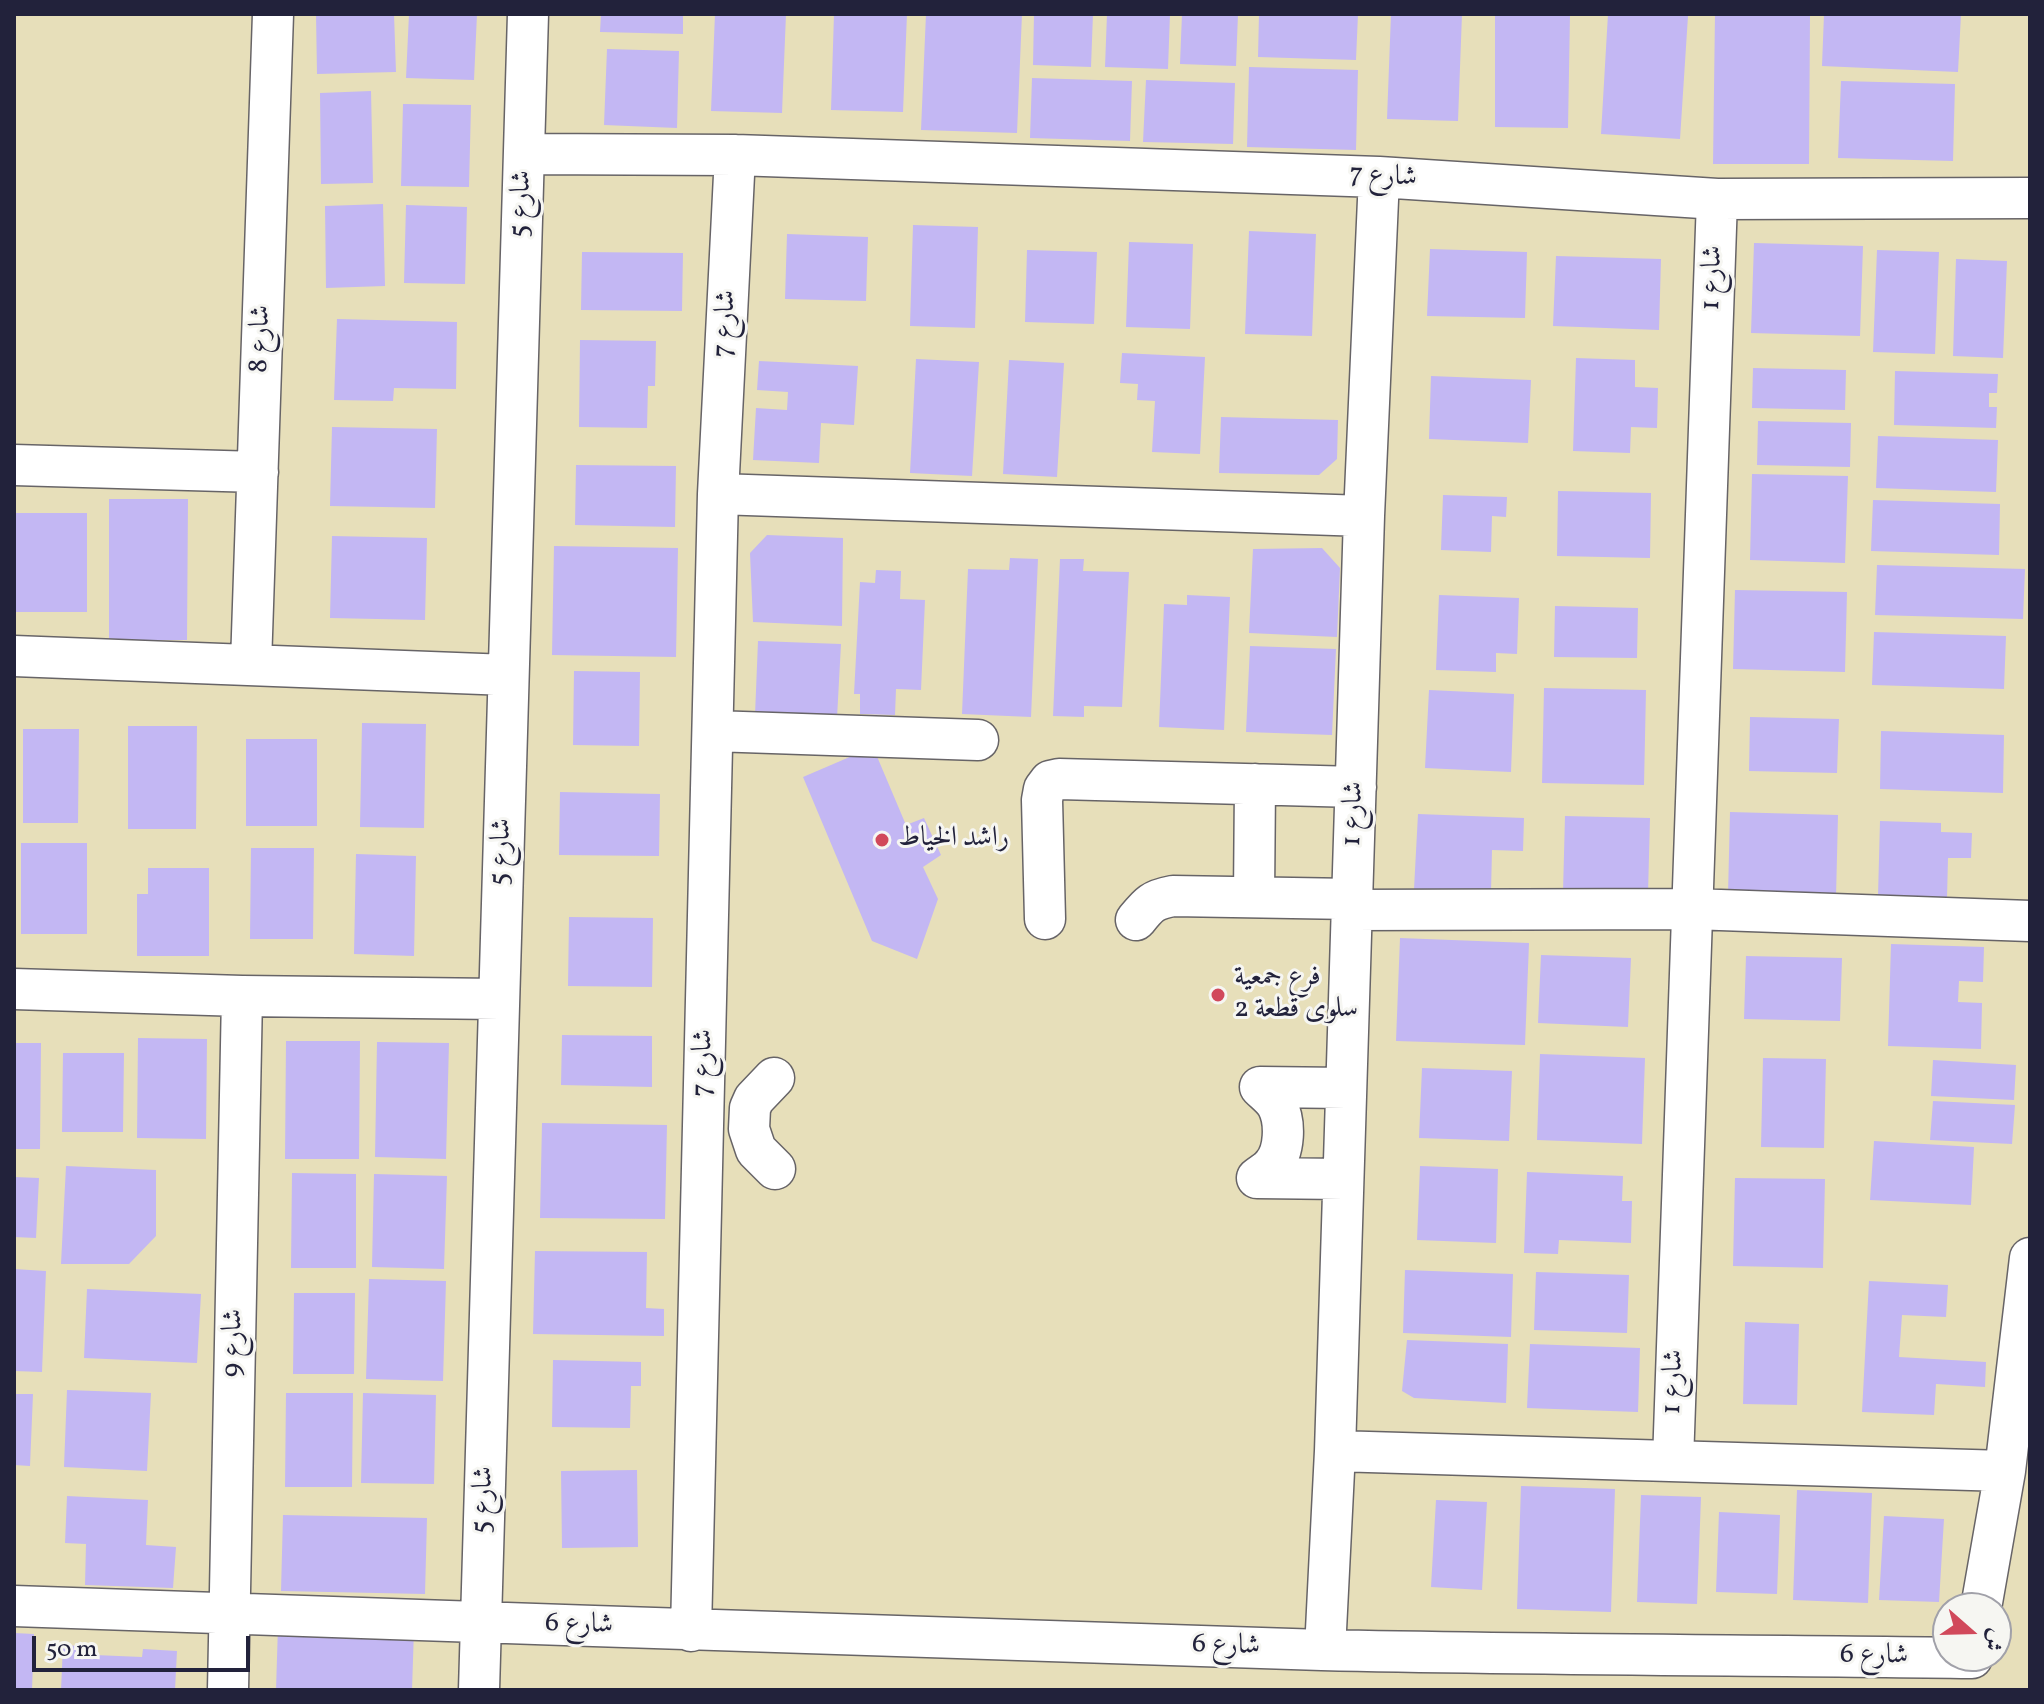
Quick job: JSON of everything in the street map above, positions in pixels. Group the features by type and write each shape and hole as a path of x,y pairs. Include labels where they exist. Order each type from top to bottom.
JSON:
{"street":[{"name":"شارع 8","path":"251,664 273,14"},
{"name":"شارع 5","path":"479,1690 528,14"},
{"name":"شارع 7","path":"525,154 735,155 1379,177 1717,199 2030,198"},
{"name":"شارع 7","path":"691,1631 718,494 735,155"},
{"name":"شارع 1","path":"1325,1650 1335,1451 1364,516 1379,177"},
{"name":"شارع 1","path":"1673,1461 1717,199"},
{"path":"14,465 258,472"},
{"path":"718,494 1364,516"},
{"path":"14,656 508,675"},
{"path":"713,731 978,740"},
{"path":"1045,919 1042,800 1044,789 1050,781 1356,787"},
{"path":"1254,897 1255,784"},
{"path":"1136,920 1149,903 1173,896 1254,897 1352,905 1692,909 2030,921"},
{"path":"14,989 499,999"},
{"name":"شارع 9","path":"228,1690 242,996"},
{"path":"702,1168 775,1169 756,1150 749,1129 750,1108 754,1099 774,1078 704,1076"},
{"path":"1343,1179 1257,1178 1271,1168 1282,1142 1281,1114 1273,1098 1260,1087 1346,1088"},
{"path":"1984,1592 2005,1471 2030,1258"},
{"path":"1335,1451 2005,1471"},
{"name":"شارع 6","path":"14,1606 691,1631 1932,1667"}],"building":[{"path":"316,14 394,14 396,72 317,74"},
{"path":"409,14 477,14 474,80 406,78"},
{"path":"601,14 683,14 683,34 600,32"},
{"path":"715,14 786,14 782,113 711,111"},
{"path":"834,14 907,14 903,112 831,110"},
{"path":"926,14 1022,14 1017,133 921,130"},
{"path":"1034,14 1093,14 1091,67 1033,65"},
{"path":"1107,14 1170,14 1168,69 1105,67"},
{"path":"1182,14 1238,14 1236,66 1180,64"},
{"path":"1259,14 1358,14 1356,60 1258,57"},
{"path":"1391,14 1462,14 1458,121 1387,119"},
{"path":"1495,14 1570,14 1568,128 1495,127"},
{"path":"1608,14 1688,16 1680,139 1601,134"},
{"path":"1715,14 1810,14 1809,164 1713,164"},
{"path":"1824,14 1961,14 1958,72 1822,66"},
{"path":"607,49 679,51 677,128 604,125"},
{"path":"1249,67 1358,70 1356,150 1247,147"},
{"path":"1032,78 1132,81 1130,141 1030,138"},
{"path":"1146,80 1235,83 1233,144 1143,142"},
{"path":"1841,81 1955,84 1953,161 1838,158"},
{"path":"371,91 373,183 321,184 320,93"},
{"path":"403,104 471,105 469,187 401,186"},
{"path":"383,204 385,286 326,288 325,206"},
{"path":"406,205 467,207 465,284 404,283"},
{"path":"913,225 978,227 975,328 910,326"},
{"path":"1249,231 1316,234 1312,336 1245,334"},
{"path":"787,234 868,237 866,301 785,299"},
{"path":"1129,242 1193,244 1190,329 1126,327"},
{"path":"1754,243 1863,246 1860,336 1751,333"},
{"path":"1430,249 1527,252 1525,318 1427,316"},
{"path":"1027,250 1097,252 1094,324 1025,322"},
{"path":"1877,250 1939,252 1935,354 1873,352"},
{"path":"582,252 683,253 682,311 581,310"},
{"path":"1556,256 1661,259 1659,330 1553,326"},
{"path":"1956,259 2007,261 2003,358 1953,356"},
{"path":"337,319 457,322 456,389 394,388 393,401 334,400"},
{"path":"580,340 656,341 655,386 648,386 647,428 579,427"},
{"path":"1122,353 1205,357 1200,454 1152,452 1155,401 1137,400 1138,384 1120,383"},
{"path":"1576,358 1635,360 1635,387 1658,388 1657,428 1631,427 1630,453 1573,451"},
{"path":"916,359 979,362 972,476 910,473"},
{"path":"1009,360 1064,363 1057,477 1003,474"},
{"path":"759,361 858,366 854,425 821,423 819,463 753,460 756,408 787,410 788,392 757,390"},
{"path":"1753,368 1846,370 1845,410 1752,408"},
{"path":"1895,371 1998,374 1997,393 1989,393 1989,407 1997,407 1996,428 1894,425"},
{"path":"1431,376 1531,380 1528,443 1429,439"},
{"path":"1221,417 1338,420 1337,459 1319,475 1219,473"},
{"path":"1758,421 1851,423 1850,467 1757,465"},
{"path":"332,427 437,429 435,508 330,506"},
{"path":"1878,436 1998,440 1996,492 1876,488"},
{"path":"576,465 676,466 675,527 575,525"},
{"path":"1752,474 1848,476 1845,563 1750,560"},
{"path":"1558,491 1651,493 1650,558 1557,556"},
{"path":"1443,495 1507,497 1506,517 1492,516 1491,552 1441,550"},
{"path":"109,499 188,499 187,640 109,640"},
{"path":"1873,500 2000,504 1999,555 1871,551"},
{"path":"14,513 87,513 87,612 14,612"},
{"path":"767,535 843,538 842,626 753,622 750,553"},
{"path":"332,536 427,538 425,620 330,618"},
{"path":"554,546 678,548 676,657 552,655"},
{"path":"1322,548 1340,568 1337,637 1249,633 1253,549"},
{"path":"1010,558 1038,559 1031,717 962,714 968,569 1009,570"},
{"path":"1060,559 1084,559 1083,571 1129,572 1122,707 1084,706 1084,717 1053,716"},
{"path":"1877,565 2025,569 2023,619 1875,615"},
{"path":"876,570 901,571 900,599 925,600 921,690 896,689 895,715 860,714 860,694 854,694 860,582 875,583"},
{"path":"1735,590 1847,592 1845,672 1733,669"},
{"path":"1187,595 1230,597 1224,730 1159,727 1164,604 1187,605"},
{"path":"1439,595 1519,598 1517,654 1496,653 1496,672 1436,670"},
{"path":"1555,606 1638,608 1637,658 1554,657"},
{"path":"1874,632 2006,636 2004,689 1872,685"},
{"path":"758,641 841,644 837,718 755,715"},
{"path":"1250,646 1336,649 1332,735 1246,732"},
{"path":"574,671 640,672 639,746 573,745"},
{"path":"1544,688 1646,690 1644,785 1542,783"},
{"path":"1429,690 1514,694 1511,772 1425,768"},
{"path":"1750,717 1839,719 1837,773 1749,771"},
{"path":"362,723 426,724 424,828 360,827"},
{"path":"128,726 197,726 196,829 128,829"},
{"path":"23,729 79,729 78,823 23,823"},
{"path":"1881,731 2004,735 2003,793 1880,789"},
{"path":"246,739 317,739 317,826 246,826"},
{"name":"راشد الخياط","path":"873,747 906,825 924,818 941,855 923,867 938,899 917,959 872,941 803,777"},
{"path":"560,792 660,794 659,856 559,855"},
{"path":"1730,812 1838,815 1836,897 1728,895"},
{"path":"1418,814 1524,818 1523,851 1492,850 1491,892 1414,889"},
{"path":"1565,816 1650,818 1648,894 1563,892"},
{"path":"1880,821 1941,823 1941,832 1972,833 1971,858 1948,858 1947,898 1878,896"},
{"path":"21,843 87,843 87,934 21,934"},
{"path":"251,848 314,848 313,939 250,939"},
{"path":"356,854 416,856 414,956 354,954"},
{"path":"148,868 209,868 209,956 137,956 137,894 148,894"},
{"path":"569,917 653,918 652,987 568,986"},
{"path":"1400,938 1529,943 1525,1045 1396,1041"},
{"path":"1891,944 1984,947 1983,982 1959,981 1958,1002 1982,1003 1981,1049 1888,1046"},
{"path":"1541,955 1631,958 1628,1027 1538,1023"},
{"path":"1746,956 1842,958 1840,1021 1744,1019"},
{"path":"562,1035 652,1036 652,1087 561,1085"},
{"path":"138,1038 207,1039 206,1139 137,1138"},
{"path":"286,1041 360,1041 359,1159 285,1159"},
{"path":"377,1042 449,1043 446,1159 375,1157"},
{"path":"14,1043 41,1043 40,1149 14,1149"},
{"path":"63,1053 124,1053 123,1132 62,1132"},
{"path":"1540,1054 1645,1058 1642,1144 1537,1140"},
{"path":"1763,1058 1826,1059 1824,1148 1761,1147"},
{"path":"1933,1060 2016,1065 2014,1100 1931,1096"},
{"path":"1422,1068 1512,1071 1509,1141 1419,1138"},
{"path":"1933,1101 2015,1105 2012,1144 1930,1140"},
{"path":"542,1123 667,1125 665,1219 540,1218"},
{"path":"1874,1141 1974,1147 1971,1205 1870,1200"},
{"path":"66,1166 156,1170 156,1236 129,1264 61,1264"},
{"path":"1420,1166 1498,1169 1496,1243 1417,1240"},
{"path":"1527,1172 1623,1176 1622,1201 1632,1201 1631,1243 1559,1240 1558,1254 1524,1253"},
{"path":"292,1173 356,1174 356,1268 291,1268"},
{"path":"374,1174 447,1176 444,1269 372,1267"},
{"path":"14,1177 39,1178 36,1238 14,1237"},
{"path":"1735,1178 1825,1179 1823,1268 1733,1266"},
{"path":"535,1251 647,1252 646,1308 664,1309 664,1336 533,1334"},
{"path":"14,1269 46,1271 42,1372 14,1371"},
{"path":"1405,1270 1513,1274 1511,1337 1403,1333"},
{"path":"1536,1272 1629,1275 1627,1333 1534,1330"},
{"path":"369,1279 446,1281 443,1381 366,1379"},
{"path":"1869,1281 1948,1285 1946,1317 1902,1315 1899,1357 1986,1362 1985,1387 1936,1384 1934,1415 1862,1412"},
{"path":"87,1289 201,1294 197,1363 84,1358"},
{"path":"294,1293 355,1293 354,1374 293,1374"},
{"path":"1745,1322 1799,1324 1797,1405 1743,1404"},
{"path":"1407,1340 1508,1344 1506,1403 1414,1398 1402,1391"},
{"path":"1530,1344 1640,1348 1638,1412 1527,1408"},
{"path":"553,1360 641,1362 641,1386 631,1386 630,1428 552,1427"},
{"path":"67,1390 151,1393 147,1471 64,1467"},
{"path":"286,1393 353,1393 352,1487 285,1487"},
{"path":"363,1393 436,1395 434,1484 361,1483"},
{"path":"14,1394 33,1394 30,1466 14,1465"},
{"path":"637,1470 638,1547 562,1548 561,1471"},
{"path":"1521,1486 1615,1489 1611,1612 1517,1609"},
{"path":"1797,1490 1872,1493 1868,1603 1793,1600"},
{"path":"1641,1495 1701,1497 1697,1604 1637,1602"},
{"path":"67,1496 148,1500 146,1545 176,1547 173,1588 85,1585 86,1544 65,1543"},
{"path":"1436,1500 1487,1502 1482,1590 1431,1587"},
{"path":"1719,1512 1780,1515 1777,1594 1716,1592"},
{"path":"283,1515 427,1518 425,1594 281,1591"},
{"path":"1884,1516 1944,1519 1940,1592 1932,1592 1932,1602 1879,1600"},
{"path":"278,1626 414,1629 412,1690 276,1690"},
{"path":"14,1633 34,1634 32,1690 14,1690"},
{"path":"63,1645 95,1647 95,1655 142,1657 143,1649 177,1651 175,1690 61,1690"}],"place":[{"name":"راشد الخياط","path":"882,840"},
{"name":"فرع جمعية سلوى قطعة 2","path":"1218,995"}]}
